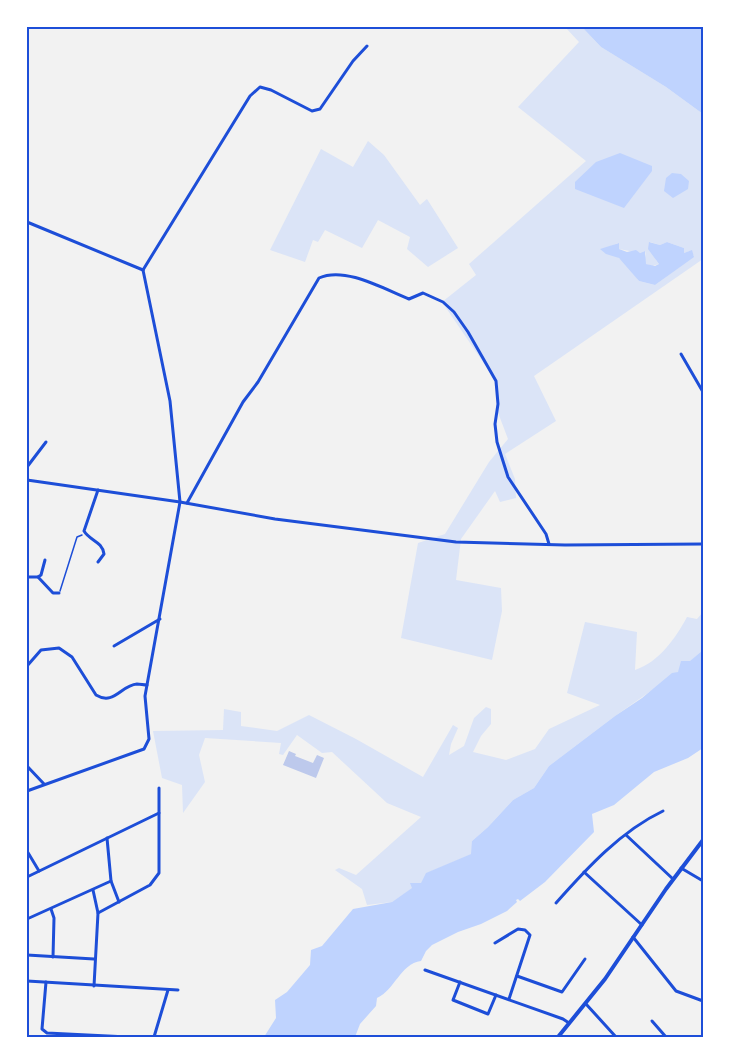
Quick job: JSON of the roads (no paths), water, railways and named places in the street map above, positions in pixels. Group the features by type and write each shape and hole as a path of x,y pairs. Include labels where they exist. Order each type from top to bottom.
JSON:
{"main road":[{"path":"558,1037 586,1004 703,840"}],"street":[{"path":"27,791 144,748 149,739 145,696 180,502 170,401 143,270 250,96 260,87 271,90 312,111 320,108 353,61 367,46"},
{"path":"27,222 143,270"},
{"path":"187,503 243,402 258,382 319,278 329,274 343,274 410,299 423,293 443,302 454,312 496,381 497,442 508,477 546,534 549,544"},
{"path":"681,354 703,392"},
{"path":"27,467 46,442"},
{"path":"27,480 187,503 275,519 456,542 703,544"},
{"path":"98,490 85,533 103,548 104,554 98,562"},
{"path":"38,578 45,560"},
{"path":"27,576 38,578 53,592 59,593"},
{"path":"114,646 160,619"},
{"path":"27,666 41,650 59,648 72,657 96,695 101,698 109,699 135,684 147,686"},
{"path":"27,766 44,784"},
{"path":"98,913 150,885 159,873 159,788"},
{"path":"556,903 584,872 626,835 663,811"},
{"path":"27,877 159,813"},
{"path":"626,835 673,879"},
{"path":"107,838 111,881 119,902"},
{"path":"27,851 39,871"},
{"path":"681,868 703,881"},
{"path":"584,872 642,925"},
{"path":"27,919 111,881"},
{"path":"93,890 98,913 94,986"},
{"path":"51,909 54,918 53,957"},
{"path":"495,943 518,929 525,930 530,935 509,999"},
{"path":"633,937 675,991 703,1001"},
{"path":"27,955 95,959"},
{"path":"517,976 562,992 585,959"},
{"path":"425,970 569,1023"},
{"path":"27,981 178,990"},
{"path":"46,982 42,1029 47,1033 128,1037"},
{"path":"460,982 453,1000 488,1014 496,995"},
{"path":"154,1037 168,990"},
{"path":"586,1004 616,1037"},
{"path":"652,1022 666,1037"}],"water":[{"path":"582,27 703,27 703,114 666,87 601,47"},
{"path":"620,153 652,166 652,171 624,208 575,189 575,182 596,162"},
{"path":"672,173 681,174 689,181 688,189 673,198 664,191 666,178"},
{"path":"649,242 660,245 667,242 684,248 684,253 692,250 694,257 655,285 639,281 619,258 606,254 600,249 619,243 619,249 627,252 645,251 646,264 655,266 659,264 648,249"},
{"path":"703,650 703,748 688,758 654,772 614,805 592,814 594,832 545,882 520,901 516,900 517,902 507,911 432,945 421,961 408,967 389,989 377,998 376,1006 360,1024 355,1037 264,1037 276,1018 275,1000 287,992 310,965 311,950 322,946 353,909 392,902 412,888 410,883 421,883 426,873 471,854 472,841 513,800 534,788 549,766 642,698 672,673 678,672 681,661 690,661"}]}
